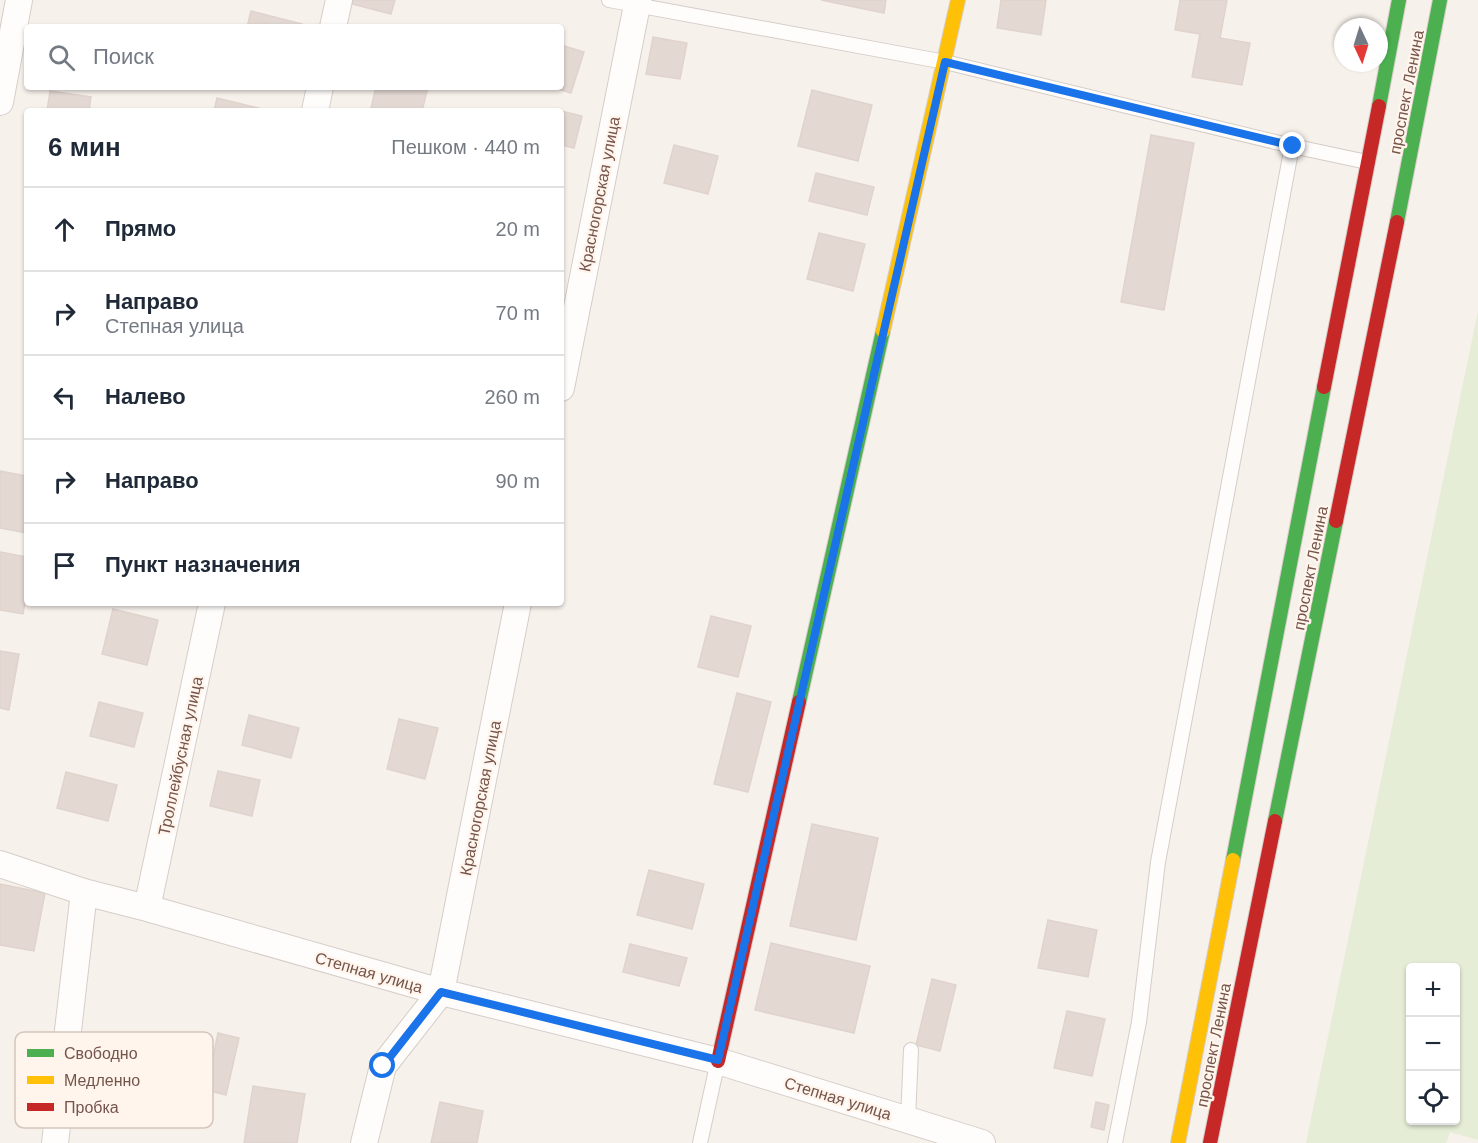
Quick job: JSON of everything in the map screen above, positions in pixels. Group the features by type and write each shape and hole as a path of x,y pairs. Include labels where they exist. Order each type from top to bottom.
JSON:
{"main road":[{"path":"718,1060 958,0"},
{"path":"1178,1143 1399,0"},
{"name":"проспект Ленина","path":"1210,1143 1440,0"}],"street":[{"path":"0,102 20,0"},
{"path":"334,24 339,0"},
{"name":"Красногорская улица","path":"564,373 637,3"},
{"path":"316,108 319,90"},
{"name":"Троллейбусная улица","path":"147,908 211,606"},
{"name":"Красногорская улица","path":"441,992 517,606"},
{"name":"Степная улица","path":"0,864 84,892 441,992 718,1060 982,1143"},
{"path":"68,1032 84,892"},
{"path":"364,1143 383,1066 441,992"},
{"path":"55,1143 57,1128"}],"lane":[{"path":"609,0 637,3 945,62 1368,162"},
{"path":"1115,1143 1139,1022 1160,850 1293,146"},
{"path":"908,1120 911,1050"},
{"path":"700,1143 718,1060"}],"green space":[{"path":"1478,311 1478,1140 1450,1132 1446,1143 1306,1143"}],"building":[{"path":"353,0 395,0 391,14 352,4"},
{"path":"821,0 886,0 884,13"},
{"path":"1001,0 1046,0 1041,35 997,28"},
{"path":"1180,0 1227,0 1220,38 1250,43 1242,85 1192,77 1200,34 1175,30"},
{"path":"251,11 302,24 248,24"},
{"path":"653,37 687,43 680,79 646,74"},
{"path":"564,46 584,52 571,93 561,90 564,90"},
{"path":"375,90 427,90 423,108 371,108"},
{"path":"812,90 872,105 858,161 798,146"},
{"path":"50,91 91,97 89,108 47,108"},
{"path":"217,98 258,108 215,108"},
{"path":"564,112 582,116 574,148 564,146"},
{"path":"1151,135 1194,143 1164,310 1121,302"},
{"path":"674,145 718,156 708,194 664,183"},
{"path":"816,173 874,187 867,215 809,201"},
{"path":"819,233 865,244 853,291 807,279"},
{"path":"0,471 24,475 24,532 0,528"},
{"path":"0,552 24,556 23,614 0,610"},
{"path":"113,609 158,620 147,665 102,654"},
{"path":"711,616 751,626 738,677 698,667"},
{"path":"0,651 19,654 9,710 0,708"},
{"path":"737,693 771,702 748,792 714,784"},
{"path":"99,702 143,713 134,747 90,736"},
{"path":"249,715 299,728 291,758 242,745"},
{"path":"399,719 438,728 425,779 387,769"},
{"path":"218,771 260,780 252,816 210,806"},
{"path":"66,772 117,785 108,821 57,808"},
{"path":"812,824 878,838 856,940 790,926"},
{"path":"649,870 704,884 692,929 637,915"},
{"path":"0,884 45,893 34,951 0,945"},
{"path":"1048,920 1097,930 1088,977 1038,968"},
{"path":"771,943 870,966 854,1033 755,1010"},
{"path":"630,944 687,958 679,986 623,972"},
{"path":"932,979 956,985 940,1051 916,1045"},
{"path":"1067,1011 1105,1019 1092,1076 1054,1068"},
{"path":"218,1033 239,1038 226,1095 213,1092 213,1057"},
{"path":"253,1086 305,1094 297,1143 244,1143"},
{"path":"440,1102 483,1111 477,1143 431,1143"},
{"path":"1096,1102 1109,1105 1104,1130 1091,1127"}],"traffic: fast":[{"path":"1379,106 1399,0"},
{"path":"1397,222 1440,0"},
{"path":"799,702 883,331"},
{"path":"1233,860 1324,387"},
{"path":"1275,821 1336,521"}],"traffic: slow":[{"path":"883,331 958,0"},
{"path":"1178,1143 1233,860"}],"traffic: jam":[{"path":"1324,387 1379,106"},
{"path":"1336,521 1397,222"},
{"path":"718,1061 799,702"},
{"path":"1210,1143 1275,821"}],"route":[{"path":"383,1066 441,992 718,1060 945,62 1293,146"}]}
